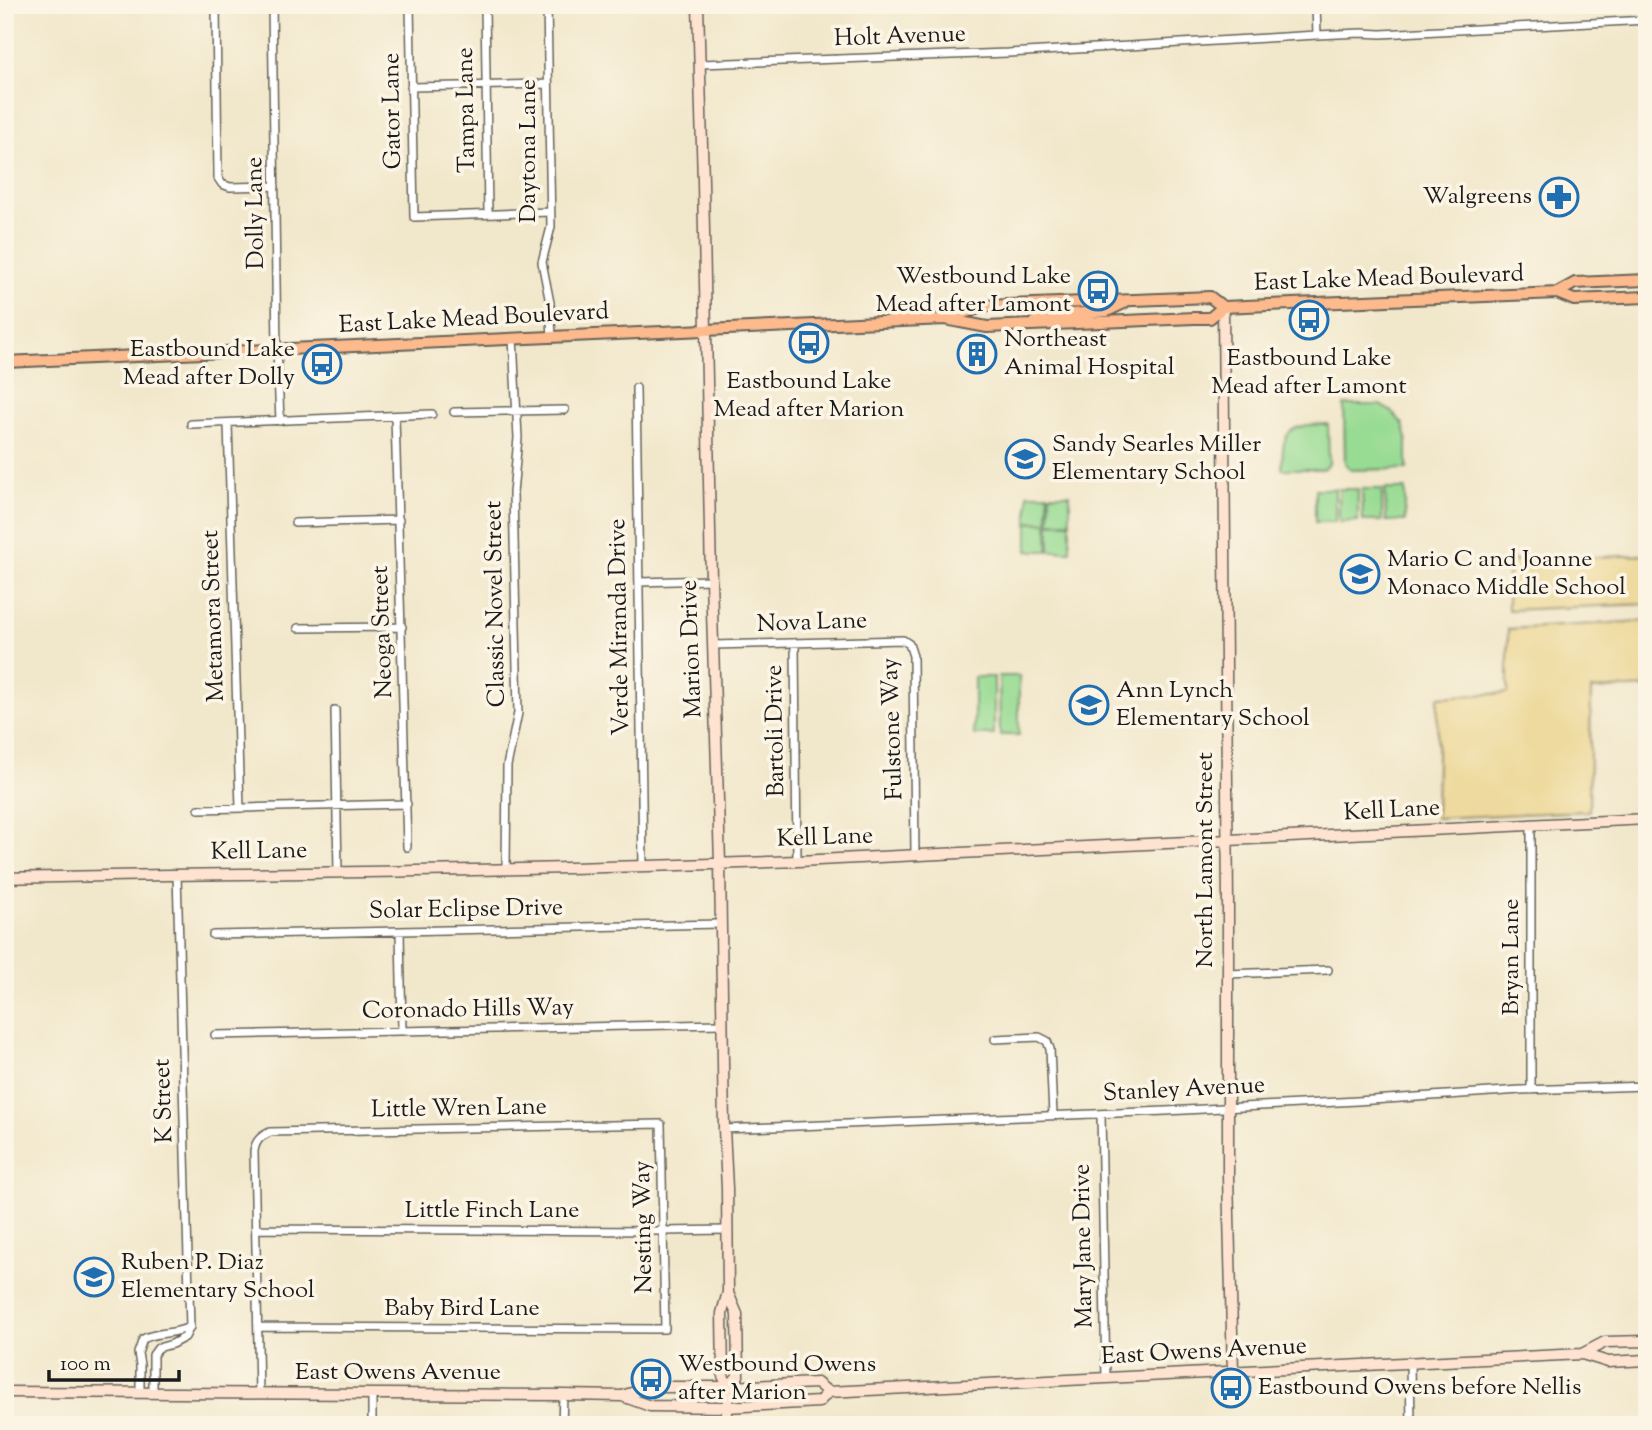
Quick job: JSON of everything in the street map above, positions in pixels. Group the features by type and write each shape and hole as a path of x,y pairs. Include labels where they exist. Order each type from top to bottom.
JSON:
{"main road":[{"name":"East Lake Mead Boulevard","path":"1557,293 1575,283 1647,280"},
{"name":"East Lake Mead Boulevard","path":"5,362 945,319 987,327 1210,318 1223,307 1557,293 1574,300 1647,297"},
{"name":"East Lake Mead Boulevard","path":"945,319 985,306 1210,297 1223,307"},
{"path":"1034,325 1038,317 1107,312 1130,300"}],"street":[{"path":"216,5 219,178 222,184 230,187 275,186"},
{"name":"Dolly Lane","path":"272,5 280,421"},
{"name":"Gator Lane","path":"410,5 414,217 488,214"},
{"name":"Tampa Lane","path":"485,5 488,214"},
{"name":"Daytona Lane","path":"547,5 551,227 542,262 550,303 552,337"},
{"name":"Marion Drive","path":"698,5 720,863 728,1292 722,1313 723,1376 729,1387 726,1425"},
{"path":"1316,5 1317,35"},
{"name":"Holt Avenue","path":"700,64 1002,53 1647,20"},
{"path":"411,87 548,84"},
{"path":"488,214 550,212"},
{"name":"North Lamont Street","path":"1223,307 1228,1107 1233,1371"},
{"name":"Classic Novel Street","path":"506,869 507,766 518,713 513,493 518,438 513,338"},
{"name":"Verde Miranda Drive","path":"636,388 643,866"},
{"path":"453,412 565,410"},
{"path":"191,424 432,414"},
{"name":"Neoga Street","path":"395,416 407,847"},
{"name":"Metamora Street","path":"228,424 240,808"},
{"path":"295,523 399,520"},
{"path":"639,582 711,580"},
{"path":"298,628 402,626"},
{"name":"Nova Lane","path":"713,645 902,640 909,644"},
{"name":"Bartoli Drive","path":"795,643 797,861"},
{"name":"Fulstone Way","path":"909,644 913,656 915,855"},
{"path":"335,710 338,872"},
{"path":"199,809 407,804"},
{"name":"Kell Lane","path":"5,878 797,861 1647,819"},
{"name":"Bryan Lane","path":"1531,824 1531,1090"},
{"name":"K Street","path":"177,875 190,1327"},
{"name":"Solar Eclipse Drive","path":"213,935 720,924"},
{"path":"400,931 402,1031"},
{"path":"1227,974 1328,970"},
{"name":"Coronado Hills Way","path":"215,1035 721,1024"},
{"path":"995,1039 1039,1037 1047,1041 1050,1049 1053,1115"},
{"name":"Stanley Avenue","path":"724,1129 1101,1114 1647,1086"},
{"name":"Mary Jane Drive","path":"1101,1114 1106,1378"},
{"name":"Little Wren Lane","path":"256,1229 254,1151 260,1137 270,1132 661,1124"},
{"name":"Nesting Way","path":"661,1124 665,1329"},
{"path":"256,1229 259,1394"},
{"name":"Little Finch Lane","path":"256,1229 727,1230"},
{"path":"140,1393 138,1353 143,1339 151,1335 179,1332 190,1327"},
{"path":"153,1393 153,1355 158,1348 185,1337 190,1327"},
{"name":"Baby Bird Lane","path":"258,1327 665,1329"},
{"name":"East Owens Avenue","path":"1581,1354 1605,1342 1647,1341"},
{"name":"East Owens Avenue","path":"5,1392 622,1396 651,1387 817,1383 828,1392 1581,1354 1608,1362 1647,1360"},
{"path":"1410,1363 1411,1425"},
{"name":"East Owens Avenue","path":"622,1396 650,1406 727,1407 819,1402 828,1392"},
{"path":"372,1394 372,1425"},
{"path":"562,1425 563,1395"}],"green space":[{"path":"1344,405 1380,405 1392,412 1403,424 1407,439 1407,469 1351,470 1345,463"},
{"path":"1328,424 1329,464 1323,469 1282,469 1284,445 1290,432 1304,426"},
{"path":"1315,489 1335,489 1335,522 1315,522"},
{"path":"1339,489 1358,489 1358,521 1339,522"},
{"path":"1362,489 1382,489 1382,521 1363,521"},
{"path":"1385,489 1405,489 1405,521 1386,521"},
{"path":"1028,494 1048,494 1048,522 1028,522"},
{"path":"1050,494 1070,494 1070,522 1050,522"},
{"path":"1028,523 1048,523 1048,551 1028,551"},
{"path":"1050,523 1070,523 1070,551 1050,551"},
{"path":"999,676 1019,676 1019,735 1000,735"},
{"path":"974,677 994,677 994,735 974,735"}],"sand":[{"path":"1647,555 1647,604 1508,610 1508,561"},
{"path":"1647,621 1647,687 1591,690 1589,811 1436,818 1438,697 1508,693 1508,629"}],"place":[{"name":"Walgreens","path":"1559,197"},
{"name":"Westbound Lake Mead after Lamont","path":"1098,291"},
{"name":"Eastbound Lake Mead after Lamont","path":"1309,320"},
{"name":"Eastbound Lake Mead after Marion","path":"809,343"},
{"name":"Northeast Animal Hospital","path":"977,354"},
{"name":"Eastbound Lake Mead after Dolly","path":"322,364"},
{"name":"Sandy Searles Miller Elementary School","path":"1025,459"},
{"name":"Mario C and Joanne Monaco Middle School","path":"1360,574"},
{"name":"Ann Lynch Elementary School","path":"1089,705"},
{"name":"Ruben P. Diaz Elementary School","path":"94,1277"},
{"name":"Westbound Owens after Marion","path":"651,1379"},
{"name":"Eastbound Owens before Nellis","path":"1231,1388"}]}
